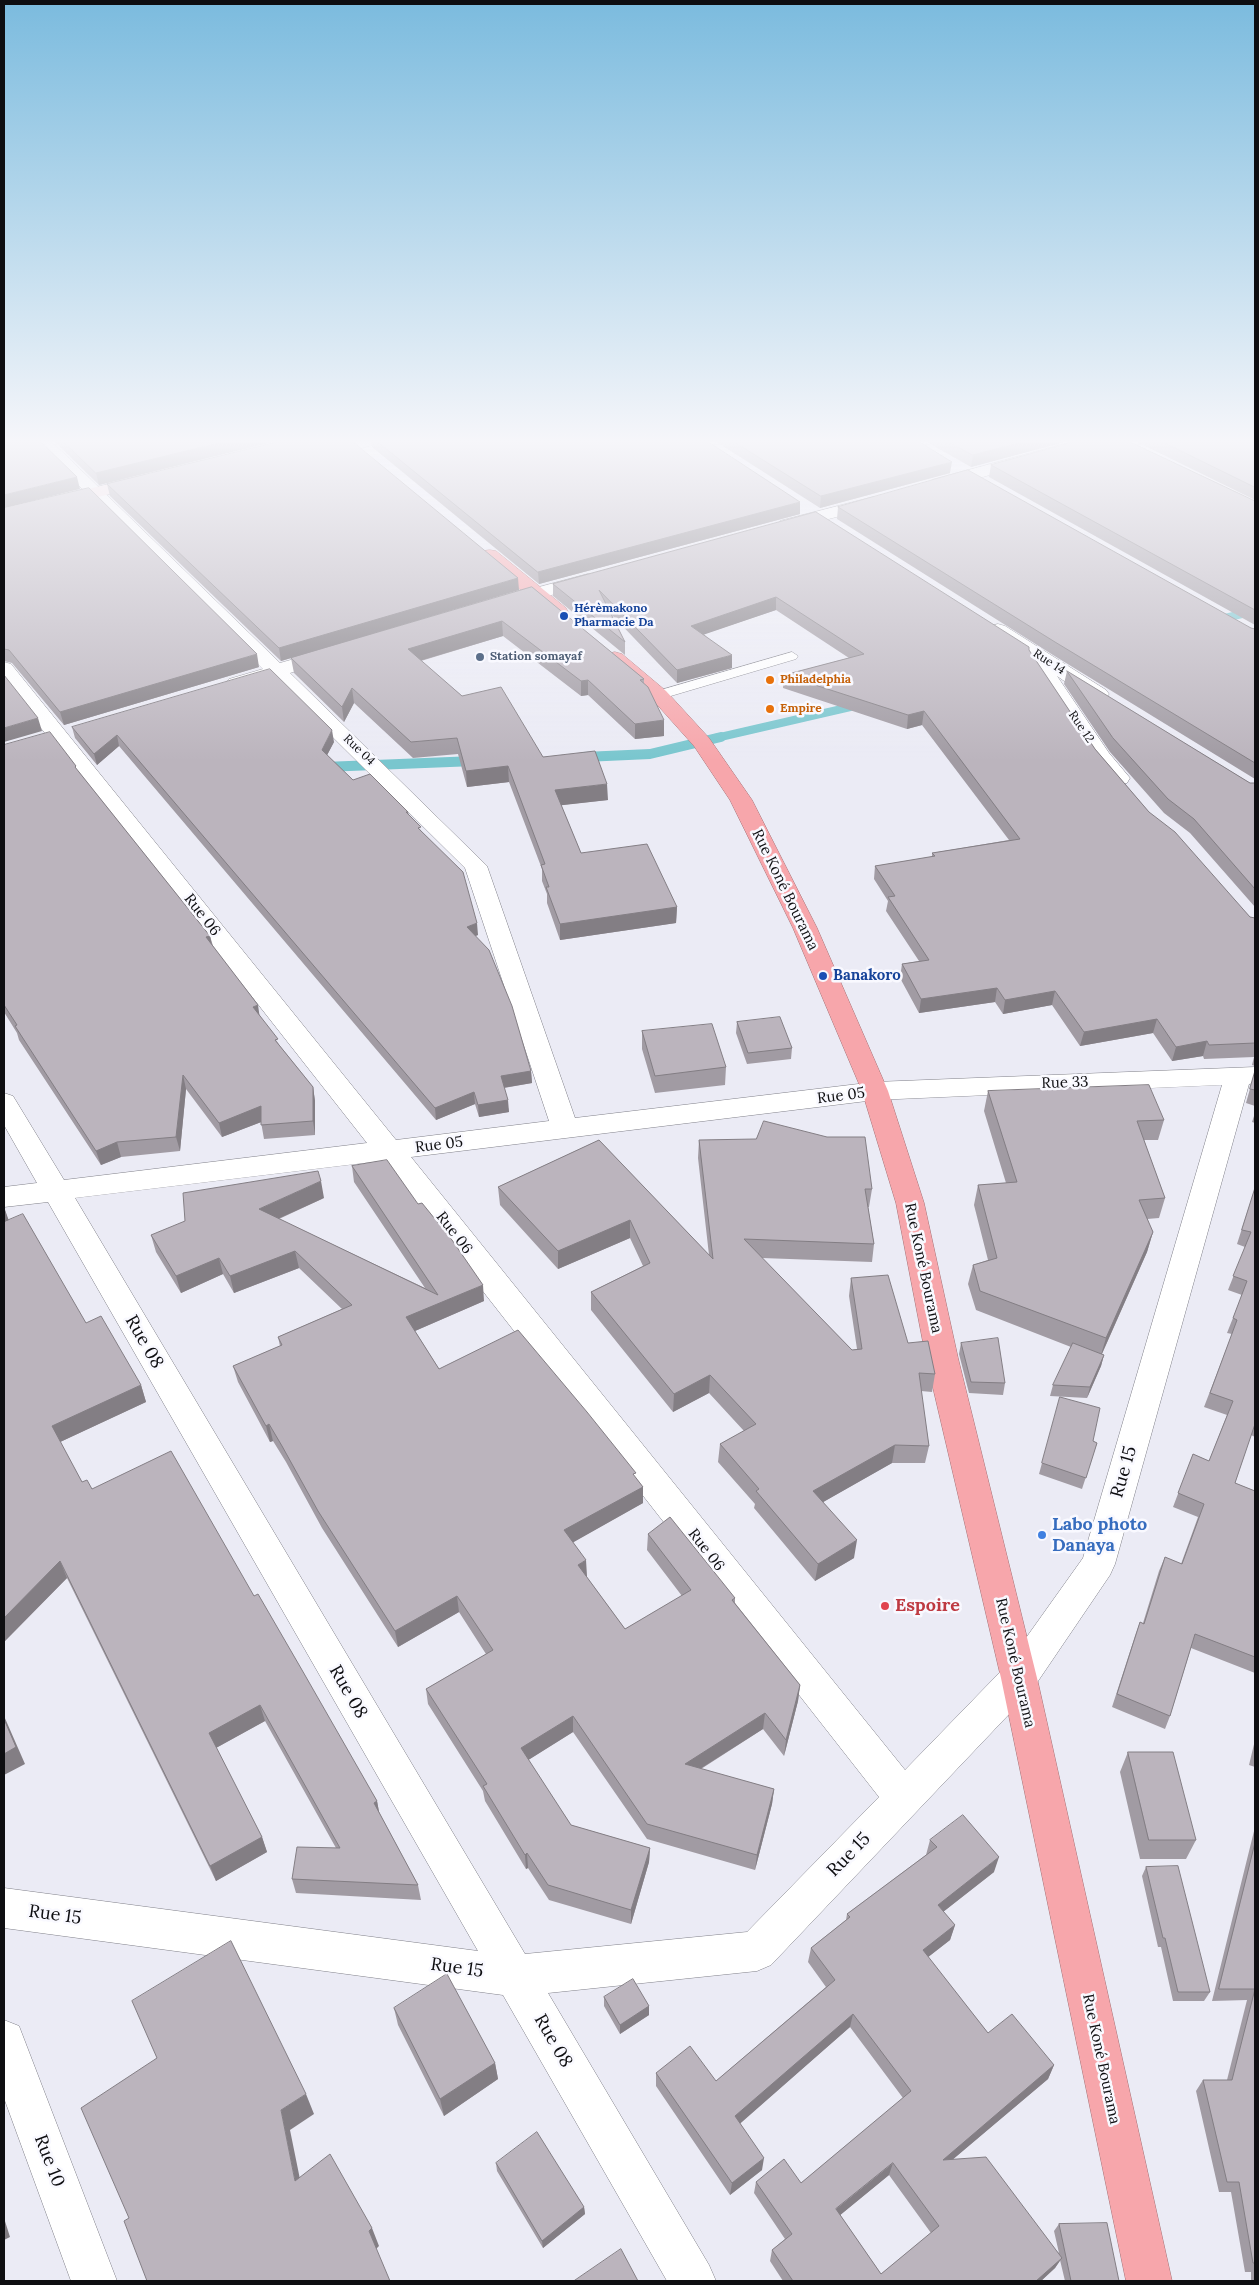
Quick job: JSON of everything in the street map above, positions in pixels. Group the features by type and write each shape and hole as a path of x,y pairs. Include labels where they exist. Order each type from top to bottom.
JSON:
{"highway":[{"path":"481,548 572,623"},
{"name":"Rue Koné Bourama","path":"601,647 659,695 702,742 740,800 805,928 875,1091 910,1203 942,1358 1019,1678 1149,2281"}],"street":[{"name":"Rue 04","path":"151,548 476,866 566,1130"},
{"path":"490,607 602,575"},
{"name":"Rue 14","path":"982,620 1112,702"},
{"path":"220,687 342,651"},
{"name":"Rue 12","path":"1039,656 1038,662 1101,757 1131,792"},
{"name":"Rue 06","path":"4,668 903,1798"},
{"name":"Rue 33","path":"875,1091 1247,1075"},
{"name":"Rue 15","path":"4,1908 514,1976 757,1951 1019,1678 1098,1564 1247,1075"},
{"name":"Rue 05","path":"4,1197 390,1152 875,1091"},
{"name":"Rue 08","path":"4,1102 693,2281"},
{"name":"Rue 10","path":"4,2041 94,2281"}],"lane":[{"path":"659,695 792,656"}],"building":[{"path":"4,548 149,548 257,654 60,712 9,650 4,649"},
{"path":"174,548 481,548 518,578 279,648"},
{"path":"508,548 629,548 538,572"},
{"path":"686,548 872,548 1029,647 1029,650 1095,749 1149,812 1175,832 1250,917 1255,918 1255,1043 1209,1045 1207,1041 1176,1047 1157,1019 1084,1032 1055,991 1005,1000 997,988 921,999 902,964 929,960 888,897 895,896 875,866 935,856 932,853 1020,839 924,711 908,715 784,675 864,654 776,597 691,626 732,655 677,670 599,590 625,642 553,584"},
{"path":"903,548 1107,548 1255,629 1255,763"},
{"path":"1141,548 1255,548 1255,610"},
{"path":"532,587 644,679 640,680 648,687 664,720 635,724 588,680 581,681 502,621 408,649 462,696 501,687 543,757 595,751 607,784 555,790 581,853 647,844 677,907 560,924 546,887 549,887 541,865 545,864 508,766 466,771 457,738 411,742 352,688 342,707 291,658"},
{"path":"270,669 332,730 322,750 353,780 370,774 421,827 418,828 463,872 477,923 467,927 489,950 512,1006 531,1071 501,1076 508,1100 478,1105 474,1092 435,1108 117,735 94,754 72,727"},
{"path":"1067,671 1250,783 1255,783 1255,889 1194,819 1168,799 1113,738"},
{"path":"4,675 38,718 4,728"},
{"path":"50,732 75,767 210,936 206,937 258,1005 253,1007 278,1039 275,1040 313,1087 313,1121 261,1125 261,1106 219,1123 183,1075 176,1137 117,1142 96,1151 15,1026 17,1025 4,1005 4,745"},
{"path":"780,1017 792,1048 748,1053 737,1022"},
{"path":"712,1024 726,1067 655,1076 642,1031"},
{"path":"1255,1071 1255,1090 1250,1089"},
{"path":"1149,1085 1164,1120 1137,1121 1165,1198 1139,1200 1153,1232 1106,1338 980,1291 973,1265 997,1258 978,1185 1017,1182 988,1091"},
{"path":"764,1121 827,1137 865,1137 872,1189 865,1189 874,1244 744,1239 852,1350 862,1349 851,1278 888,1275 908,1343 928,1341 935,1374 919,1373 929,1446 895,1445 813,1491 857,1540 818,1564 756,1491 759,1489 720,1444 756,1424 710,1375 674,1394 591,1292 650,1263 630,1220 558,1251 498,1187 599,1140 713,1259 699,1140 756,1139"},
{"path":"387,1160 418,1204 422,1203 452,1240 483,1285 406,1317 439,1369 518,1330 636,1473 633,1474 643,1487 564,1530 586,1560 578,1565 625,1629 691,1590 648,1534 670,1517 735,1598 732,1600 800,1685 786,1740 765,1713 685,1764 774,1789 757,1855 647,1824 573,1716 521,1748 571,1825 650,1848 631,1910 548,1885 527,1853 525,1855 483,1786 487,1784 426,1689 493,1650 457,1596 395,1631 318,1511 269,1424 266,1426 233,1366 282,1345 278,1337 352,1305 295,1251 230,1276 219,1258 176,1276 151,1235 185,1221 183,1193 318,1171 321,1181 259,1209 438,1295 352,1166"},
{"path":"1255,1188 1255,1424 1235,1483 1255,1491 1255,1657 1195,1634 1170,1716 1117,1694 1140,1622 1144,1624 1165,1557 1182,1564 1204,1504 1178,1493 1193,1454 1209,1461 1233,1401 1210,1393 1237,1320 1233,1318 1247,1281 1233,1276 1251,1232 1242,1230"},
{"path":"23,1214 86,1323 101,1316 141,1385 52,1426 82,1482 87,1480 92,1489 171,1451 254,1596 258,1594 377,1801 374,1803 418,1885 292,1879 297,1847 340,1848 260,1705 209,1733 262,1837 210,1866 60,1561 4,1618 4,1222"},
{"path":"998,1338 1005,1383 971,1382 961,1343"},
{"path":"1073,1343 1104,1355 1090,1387 1053,1385"},
{"path":"1060,1397 1100,1408 1093,1441 1097,1443 1086,1478 1042,1463"},
{"path":"4,1719 16,1747 4,1754"},
{"path":"1128,1752 1173,1752 1196,1840 1149,1840"},
{"path":"963,1815 999,1857 938,1905 955,1925 923,1950 988,2033 1012,2014 1054,2065 943,2160 986,2157 1062,2258 1036,2281 793,2281 772,2250 792,2234 756,2182 784,2159 801,2183 911,2091 853,2014 735,2116 764,2158 732,2183 656,2073 690,2046 716,2081 835,1980 811,1948 850,1917 847,1914 937,1847 930,1840","holes":["893,2163 939,2226 881,2274 836,2209"]},
{"path":"1255,1843 1255,1989 1219,1989"},
{"path":"1178,1866 1210,1992 1178,1992 1165,1938 1163,1938 1146,1867"},
{"path":"231,1941 306,2094 281,2110 295,2181 330,2154 372,2228 369,2231 390,2281 147,2281 124,2221 129,2218 81,2108 157,2058 132,2001"},
{"path":"447,1974 495,2063 440,2099 394,2008"},
{"path":"633,1979 649,2006 620,2025 604,1997"},
{"path":"1255,1989 1255,2263 1253,2263 1239,2182 1227,2182 1203,2080 1232,2080"},
{"path":"537,2132 584,2207 542,2241 496,2163"},
{"path":"1107,2223 1119,2281 1071,2281 1059,2224"},
{"path":"621,2249 638,2281 574,2281"}],"waterway":[{"path":"1216,620 1255,611"},
{"path":"716,738 859,705"},
{"path":"584,757 650,754 721,737"},
{"path":"324,767 475,761"}],"place":[{"name":"Hérèmakono Pharmacie Da","path":"564,616"},
{"name":"Station somayaf","path":"480,657"},
{"name":"Philadelphia","path":"770,680"},
{"name":"Empire","path":"770,709"},
{"name":"Banakoro","path":"823,976"},
{"name":"Labo photo Danaya","path":"1042,1535"},
{"name":"Espoire","path":"885,1606"}]}
